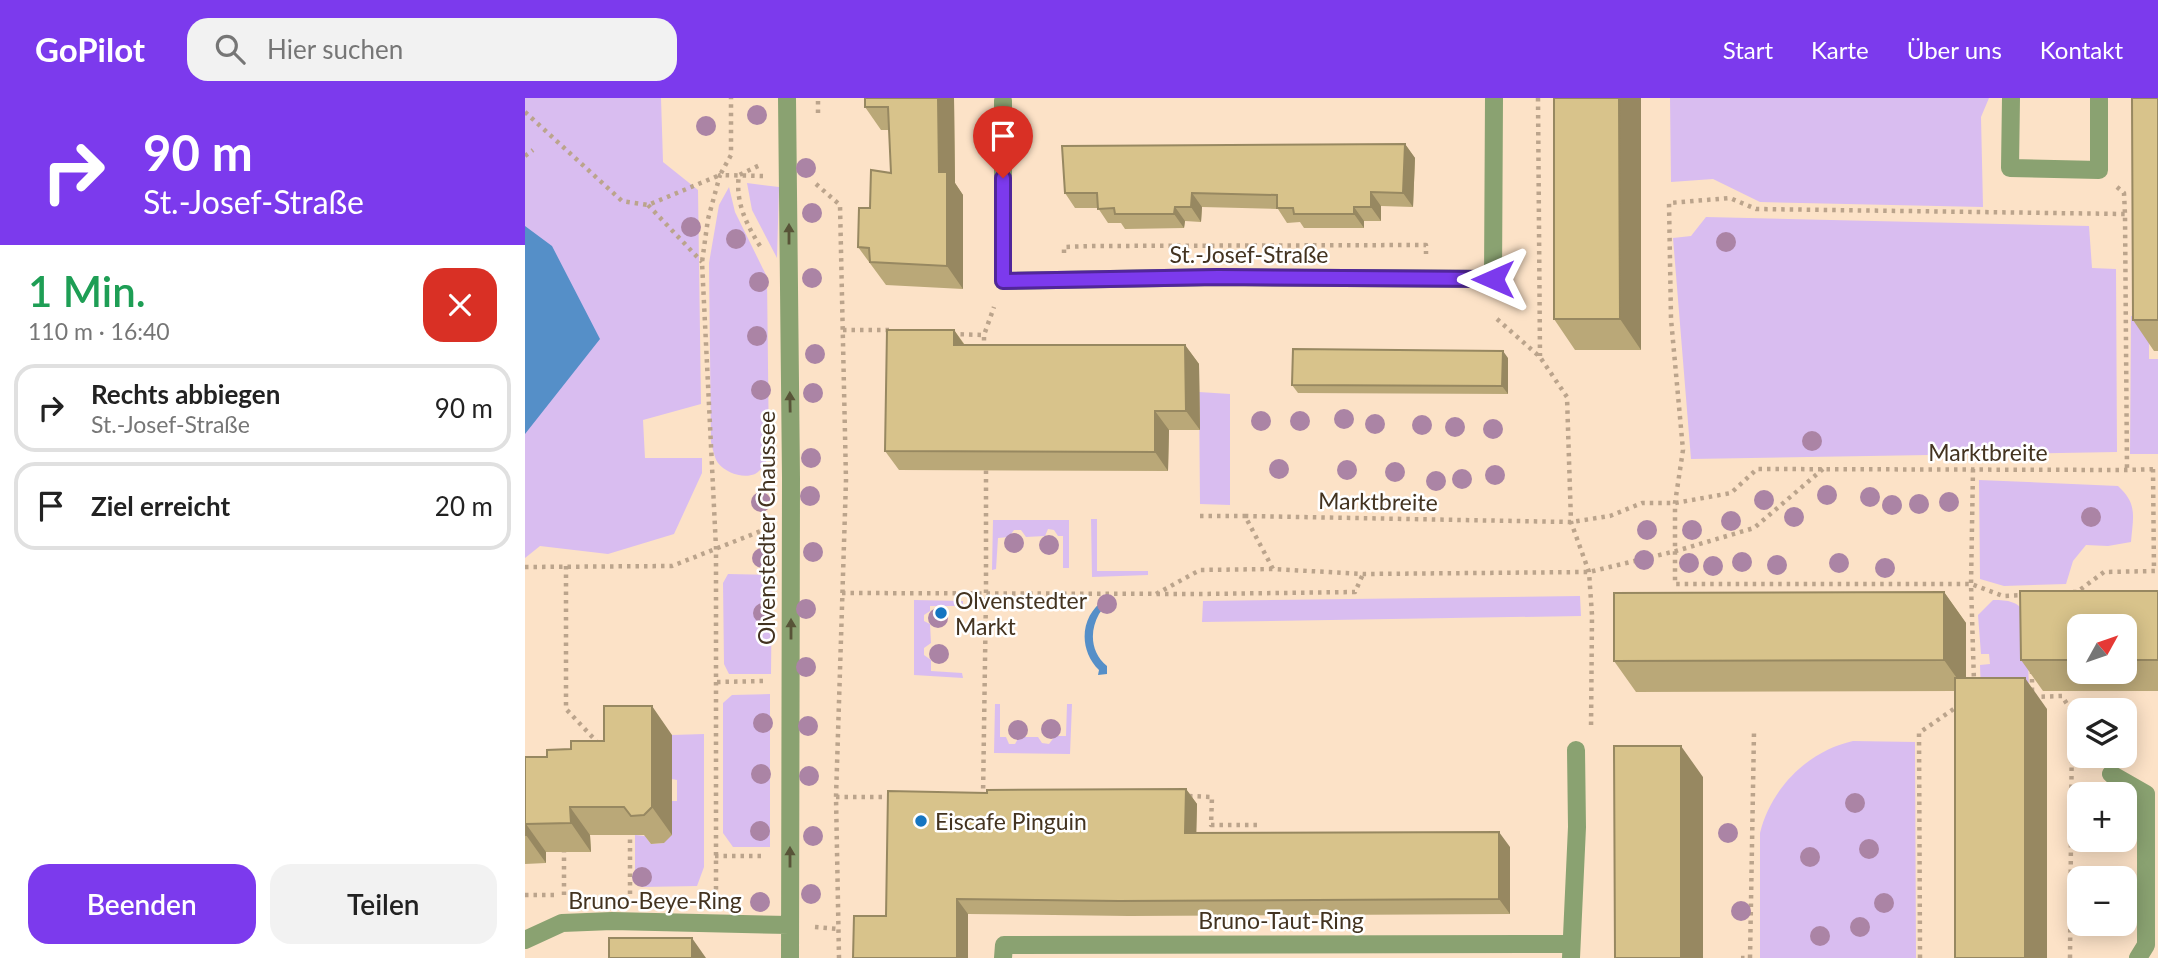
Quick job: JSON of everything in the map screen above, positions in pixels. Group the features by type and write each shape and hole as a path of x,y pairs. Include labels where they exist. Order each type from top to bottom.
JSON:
{"street":[{"name":"Olvenstedter Chaussee","path":"787,98 791,519 790,958"},
{"name":"St.-Josef-Straße","path":"1003,281 1218,277 1493,279 1494,98"},
{"path":"2011,98 2010,168 2099,170 2099,98"},
{"path":"1003,102 1003,281"},
{"name":"Bruno-Taut-Ring","path":"1003,958 1004,945 1571,951 1577,827 1576,750"},
{"path":"2111,774 2146,794 2146,945 2139,958"},
{"name":"Bruno-Beye-Ring","path":"525,940 562,923 612,921 789,925"}],"path":[{"path":"729,924 716,896 716,548 702,262 708,219 720,175 731,155 731,98"},
{"path":"1538,98 1539,357"},
{"path":"525,112 622,201 648,205 720,175 806,179 817,184 840,205 846,480 836,797 839,958"},
{"path":"525,156 533,149"},
{"path":"2099,170 2124,193 2127,470"},
{"path":"2032,594 2003,596 1971,583 1675,584 1675,503 1683,450 1671,319 1669,203 1730,198 1756,209 2125,214"},
{"path":"648,205 702,262"},
{"path":"984,360 984,335 1003,281"},
{"path":"1497,319 1539,357 1567,397 1571,522 1589,572"},
{"path":"843,330 898,330"},
{"path":"940,333 984,335"},
{"path":"983,809 985,457"},
{"name":"Marktbreite","path":"1200,516 1571,522 1610,516 1642,503 1675,503 1731,493 1757,469 2155,469 2156,571"},
{"path":"1155,594 1200,570 1273,569 1363,574 1589,572 1676,551 1754,528 1823,469"},
{"path":"1973,469 1971,583 1975,695"},
{"path":"1245,516 1273,569"},
{"path":"525,567 672,565 791,519"},
{"path":"566,566 566,709 606,751"},
{"path":"2066,592 2077,592 2104,572 2156,571"},
{"path":"842,593 1355,592 1363,574"},
{"path":"2032,671 2032,697"},
{"path":"717,682 791,680"},
{"path":"2021,696 2061,696 2067,705"},
{"path":"1920,958 1919,733 1965,700"},
{"path":"1741,958 1750,958 1754,732"},
{"path":"2070,958 2072,768"},
{"path":"983,796 996,796"},
{"path":"1186,796 1212,797 1211,825 1257,825"},
{"path":"836,797 903,797"},
{"path":"630,835 630,895"},
{"path":"563,852 563,895"},
{"path":"715,856 790,856"}],"shaded area":[{"path":"525,98 661,98 663,162 698,190 701,404 643,420 645,458 702,458 702,473 674,534 608,554 540,546 525,558"},
{"path":"1670,98 1989,98 1981,117 1983,207 1760,202 1713,179 1671,182"},
{"path":"747,183 779,187 777,258 752,210"},
{"path":"729,187 735,212 767,277 769,456 755,474 745,476 721,467 711,442 709,263 719,205"},
{"path":"1706,217 2089,226 2092,268 2116,269 2117,452 1691,459 1673,238 1691,236"},
{"path":"2131,316 2149,318 2149,359 2158,359 2158,454 2130,454"},
{"path":"1199,392 1230,394 1230,505 1200,504"},
{"path":"1979,480 2118,486 2129,499 2133,511 2131,542 2108,546 2086,545 2073,561 2066,584 2004,586 1980,579"},
{"path":"1091,519 1097,519 1097,571 1148,571 1148,575 1092,577"},
{"path":"993,520 1069,520 1069,568 1063,568 1063,536 1058,536 1054,530 1048,529 1045,536 1026,537 1021,530 1014,530 1009,537 998,538 996,569 992,570"},
{"path":"728,574 772,575 771,674 729,674 724,664 723,583"},
{"path":"1580,596 1581,616 1202,622 1203,601"},
{"path":"914,600 963,601 963,606 930,606 930,611 924,615 924,621 930,624 931,643 924,648 924,655 931,660 931,671 962,673 963,678 914,675"},
{"path":"1993,600 2013,602 2027,616 2029,693 1981,692 1980,665 1990,664 1989,654 1981,654 1978,615"},
{"path":"770,694 770,847 733,847 723,833 723,703 732,695"},
{"path":"995,704 1000,704 1000,737 1006,737 1009,744 1015,744 1019,737 1038,737 1042,743 1049,744 1055,736 1066,736 1067,704 1072,704 1070,754 994,753"},
{"path":"704,734 704,867 697,886 643,887 635,880 635,835 645,836 651,844 664,843 672,801 677,801 677,780 672,779 672,735"},
{"path":"1853,741 1915,742 1916,958 1760,958 1760,833 1765,817 1782,787 1794,774 1821,753"}],"water":[{"path":"525,226 552,246 600,339 525,434"},
{"path":"1105,599 1094,628 1093,642 1098,655 1107,666 1107,674 1098,675 1099,670 1092,662 1085,643 1085,633 1091,614"}],"building":[{"path":"865,98 938,98 939,172 947,172 947,266 870,262 869,248 858,247 859,208 870,208 871,170 891,173 888,107 865,107"},
{"path":"1554,98 1619,98 1620,319 1554,319"},
{"path":"2132,98 2158,98 2158,320 2133,320"},
{"path":"1405,144 1403,193 1371,192 1371,207 1354,207 1354,214 1294,214 1293,208 1277,208 1277,195 1192,193 1191,207 1175,207 1174,214 1115,214 1114,208 1098,209 1097,193 1065,193 1062,146"},
{"path":"887,330 954,330 954,345 1185,345 1186,411 1155,411 1155,452 885,451"},
{"path":"1293,349 1503,351 1502,386 1292,385"},
{"path":"2020,591 2158,591 2158,660 2137,660 2137,614 2067,614 2067,660 2021,660"},
{"path":"1944,592 1944,660 1614,661 1614,593"},
{"path":"1955,678 2025,678 2025,958 1955,958"},
{"path":"604,706 652,706 652,807 644,815 631,816 624,807 570,807 571,823 526,824 525,835 525,757 547,757 547,750 571,749 571,741 604,741"},
{"path":"1614,746 1681,746 1681,958 1615,958"},
{"path":"1186,789 1185,833 1499,832 1499,899 957,899 957,958 853,958 854,916 886,916 888,791 987,793 987,790"},
{"path":"609,938 692,938 692,958 609,958"}],"place":[{"name":"Olvenstedter Markt","path":"941,613"},
{"name":"Eiscafe Pinguin","path":"921,821"}],"route":[{"path":"1003,178 1003,281 1218,277 1493,279"}]}
